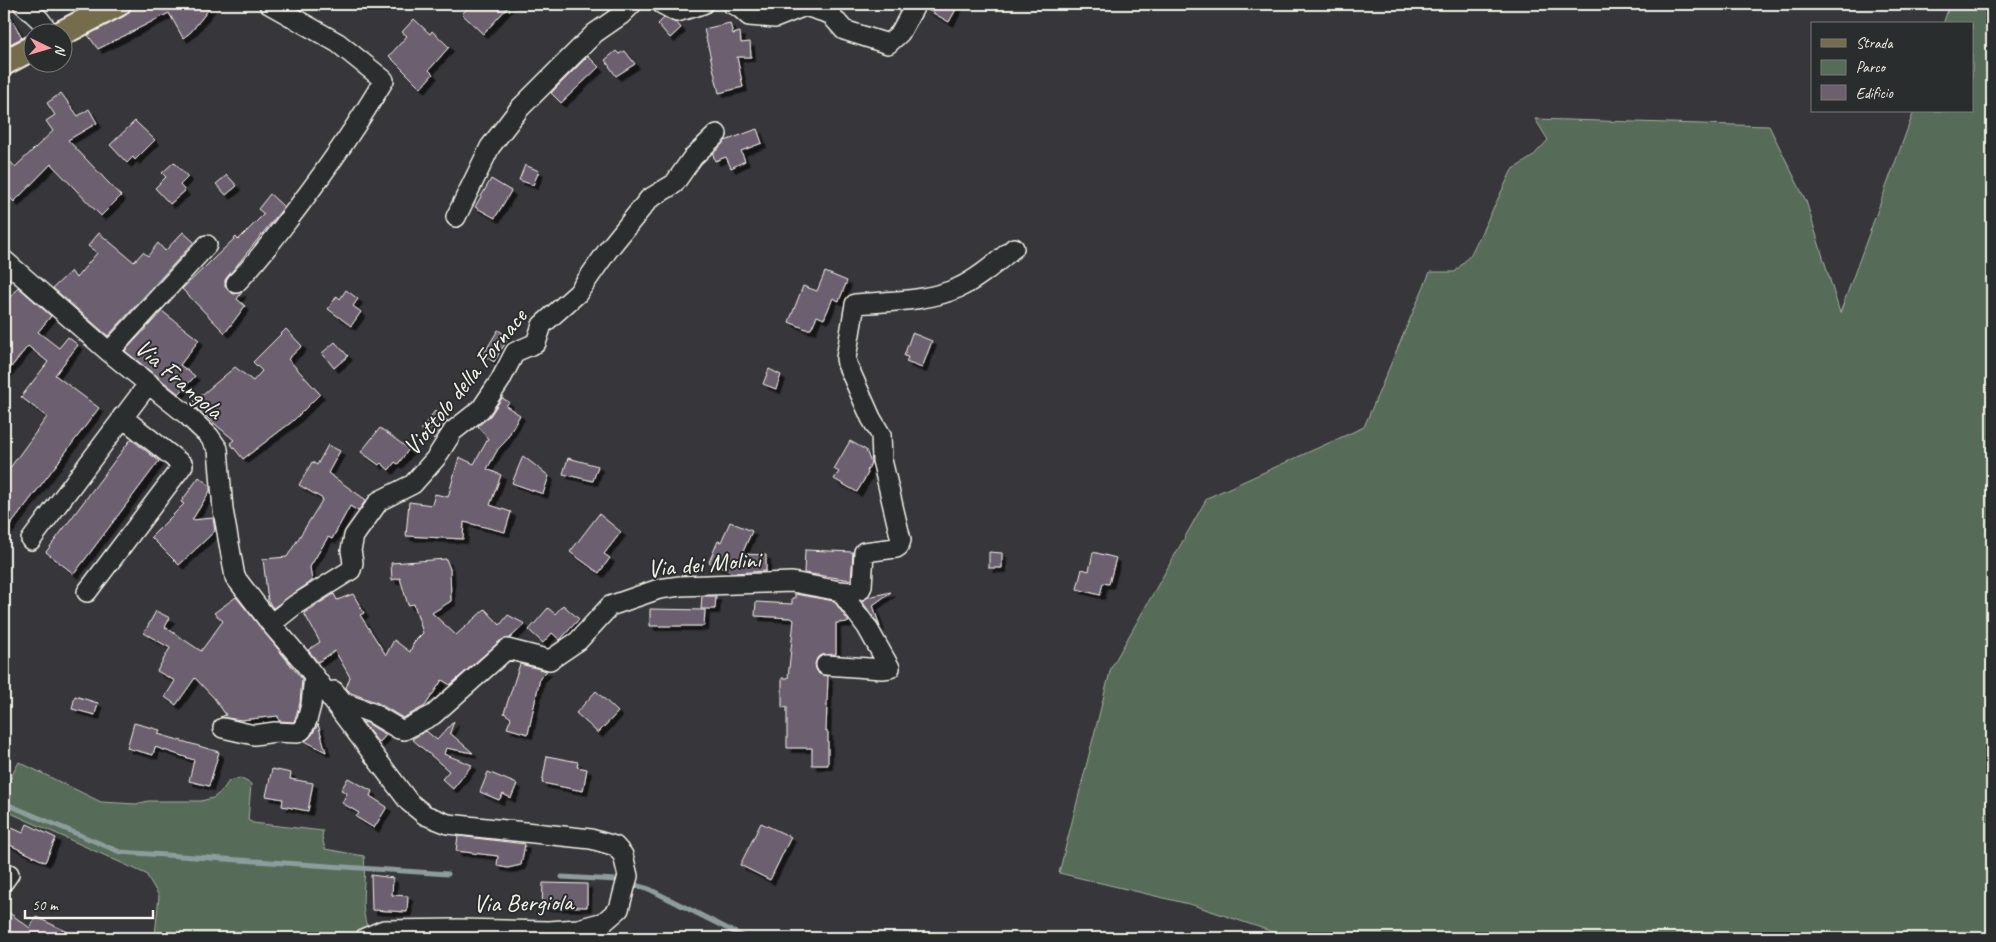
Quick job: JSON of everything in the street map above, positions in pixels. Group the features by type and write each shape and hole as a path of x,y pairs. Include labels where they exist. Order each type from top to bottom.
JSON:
{"main road":[{"path":"72,28 118,4"},
{"path":"4,62 22,53"}],"street":[{"path":"22,4 42,22"},
{"path":"236,284 258,262 316,183 365,112 384,80 338,43 269,4"},
{"path":"456,217 490,147 520,108 595,33 621,15 632,4"},
{"path":"662,4 677,12 703,4"},
{"path":"732,4 739,7 748,16 775,18 805,6 830,14 844,30 888,44 900,33 916,4"},
{"name":"Viottolo della Fornace","path":"271,624 295,605 351,570 353,563 351,550 354,536 379,501 413,484 436,458 453,431 481,409 500,382 515,352 536,343 542,325 578,293 608,250 649,199 674,184 693,157 717,134"},
{"path":"109,352 207,245"},
{"name":"Via dei Molini","path":"314,676 325,681 344,703 372,713 399,730 404,730 434,715 507,648 550,660 578,641 610,606 636,596 659,589 680,586 792,582 850,592 860,590 862,586 864,552 896,548 901,540 882,460 882,435 871,418 847,364 846,358 855,304 918,299 958,288 993,265 1014,248"},
{"name":"Via Frangola","path":"4,260 109,352 149,383 203,431 218,449 223,510 235,577 314,676"},
{"path":"31,540 149,383"},
{"path":"87,592 183,465 122,417"},
{"path":"826,665 882,670 890,668 867,627 840,590"},
{"path":"223,728 254,735 275,732 297,733 302,730 307,720 311,705 314,676"},
{"name":"Via Bergiola","path":"314,676 410,802 425,816 448,824 591,839 615,846 623,856 628,876 619,909 604,922 549,932 459,929 384,930 365,938"}],"green space":[{"path":"1950,4 1992,4 1992,938 1291,938 1193,905 1059,873 1111,668 1207,498 1364,427 1430,272 1455,272 1471,254 1512,170 1532,157 1548,140 1535,119 1769,126 1806,201 1840,313 1914,112 1974,112 1974,22 1944,22"},
{"path":"19,762 101,802 136,804 148,801 201,801 213,798 222,791 229,781 240,778 251,784 248,820 253,823 323,831 322,837 325,849 364,856 363,901 368,929 345,938 168,938 155,935 159,896 146,874 4,810 8,785"}],"building":[{"path":"132,4 213,4 191,32 183,38 169,13 98,49 88,35 124,16 130,11"},
{"path":"472,4 511,4 483,34 462,14"},
{"path":"927,4 959,4 949,22 926,9"},
{"path":"4,5 22,38 4,47"},
{"path":"664,18 677,23 681,28 670,38 658,24"},
{"path":"414,19 430,34 432,31 449,47 429,70 433,74 421,88 389,56 407,36 402,32"},
{"path":"730,23 733,34 740,32 741,43 750,42 751,57 737,57 743,87 719,93 704,29"},
{"path":"616,51 619,54 625,51 635,64 616,76 605,60"},
{"path":"588,56 599,67 561,103 551,93"},
{"path":"61,93 78,116 89,109 97,123 68,140 121,196 101,216 51,164 14,202 4,191 4,154 15,167 53,131 46,121 55,115 47,103"},
{"path":"135,121 155,140 135,160 133,157 127,163 110,145"},
{"path":"757,129 762,143 741,151 745,161 731,168 726,157 715,161 713,154 725,141"},
{"path":"174,162 188,177 180,185 185,191 170,204 155,188 166,177 162,173"},
{"path":"525,165 539,171 533,185 519,180"},
{"path":"227,175 237,186 226,195 216,184"},
{"path":"491,179 511,191 495,218 475,207"},
{"path":"270,194 284,207 225,280 225,287 229,291 234,294 242,292 237,299 245,306 225,333 182,289 236,237 238,240 264,214 258,209"},
{"path":"183,232 194,242 108,336 53,288 71,271 76,278 97,253 88,246 99,233 134,262 143,252 148,256 158,243 165,251"},
{"path":"825,272 847,281 839,301 833,298 824,319 817,316 811,329 806,329 789,322 803,286 817,291"},
{"path":"18,287 51,316 38,332 59,348 68,337 78,345 55,375 99,408 4,534 4,476 47,417 21,397 48,362 28,346 4,376 4,305"},
{"path":"346,290 358,299 353,306 361,312 351,326 328,309 337,296 340,299"},
{"path":"162,311 199,340 180,365 195,376 179,394 125,351"},
{"path":"286,329 302,346 288,359 320,394 293,421 243,459 230,443 234,440 191,404 235,367 253,381 262,371 253,362"},
{"path":"498,330 509,337 494,362 483,355"},
{"path":"912,333 932,341 922,368 906,362 908,357 904,356"},
{"path":"335,342 348,356 334,368 322,353"},
{"path":"769,369 781,375 776,389 763,384"},
{"path":"502,398 509,402 506,406 520,415 487,469 501,475 490,505 511,512 505,532 464,522 463,539 406,536 409,502 432,505 435,494 448,497 459,457 474,464 488,439 478,426 490,416"},
{"path":"435,411 448,421 434,439 421,429"},
{"path":"380,428 409,449 398,464 395,462 389,470 381,463 379,465 361,452"},
{"path":"131,439 159,461 74,574 46,552"},
{"path":"850,441 866,450 871,463 867,471 868,473 857,492 834,479 839,472 834,469"},
{"path":"328,445 340,451 328,473 366,500 358,511 350,506 332,539 328,537 310,567 312,581 273,608 268,601 263,559 287,557 323,499 299,485 312,462 317,465"},
{"path":"523,456 549,476 543,494 512,483"},
{"path":"568,458 598,466 593,481 563,474"},
{"path":"199,477 210,486 210,491 192,520 213,518 215,531 179,565 151,537 184,504 181,502"},
{"path":"599,514 621,532 604,554 610,558 599,573 570,552"},
{"path":"730,522 752,531 742,554 766,555 766,571 733,573 709,562 718,541 721,542"},
{"path":"805,550 853,552 851,580 804,573"},
{"path":"989,552 1002,553 1002,568 989,568"},
{"path":"1093,552 1116,558 1109,584 1103,583 1100,595 1077,589 1082,569 1089,571"},
{"path":"446,559 450,569 451,601 432,613 456,635 485,609 500,625 508,615 525,624 510,638 500,641 450,685 442,680 425,706 403,718 378,703 351,693 346,688 350,677 335,651 318,662 308,650 320,642 304,613 334,594 337,600 353,594 364,613 360,615 386,655 394,640 410,652 414,642 423,633 414,604 408,605 400,578 392,580 391,563"},
{"path":"891,592 873,605 880,627 862,601 868,597"},
{"path":"795,594 834,601 849,622 836,623 836,654 822,655 817,658 815,664 819,674 828,676 826,732 828,732 828,765 812,765 812,748 787,748 787,707 782,708 782,678 788,678 794,620 791,618 755,616 756,602 792,604 792,598 795,598"},
{"path":"702,596 716,596 715,609 701,609"},
{"path":"236,597 302,679 300,703 294,722 279,721 278,716 241,720 220,717 226,715 214,698 195,678 176,705 165,697 175,681 157,671 170,648 144,633 156,611 170,618 165,627 201,651 223,621 214,613"},
{"path":"563,605 579,619 560,640 552,633 543,643 529,630 548,608 555,614"},
{"path":"650,609 705,610 704,626 650,626"},
{"path":"520,664 547,671 540,678 528,734 507,728 511,718 504,713"},
{"path":"596,691 618,712 598,733 576,713"},
{"path":"75,696 98,703 95,715 72,709"},
{"path":"454,721 450,733 473,753 446,748 444,754 472,765 453,789 442,779 449,771 412,739 426,731 437,740"},
{"path":"362,722 367,723 386,735 379,743"},
{"path":"134,723 160,730 158,734 219,752 209,786 189,781 194,760 155,747 153,755 127,748"},
{"path":"318,724 326,752 305,741 312,735"},
{"path":"547,756 578,762 577,767 587,769 583,791 542,783"},
{"path":"272,769 291,773 290,779 313,783 308,811 282,806 283,799 266,796"},
{"path":"488,772 517,784 511,798 503,794 499,800 480,792"},
{"path":"348,778 372,791 370,796 387,807 374,828 356,817 359,813 342,803 347,793 341,790"},
{"path":"761,823 791,837 770,880 740,865"},
{"path":"27,824 56,838 45,862 4,842 10,827 23,833"},
{"path":"458,836 525,844 521,865 508,868 497,866 498,856 456,851"},
{"path":"371,875 393,878 392,895 408,896 407,912 372,910"},
{"path":"543,883 587,884 587,907 542,906"},
{"path":"4,909 30,928 36,917 81,938 4,938"}],"waterway":[{"path":"4,803 120,852 448,874"},
{"path":"562,877 616,880 649,889 746,938"}]}
